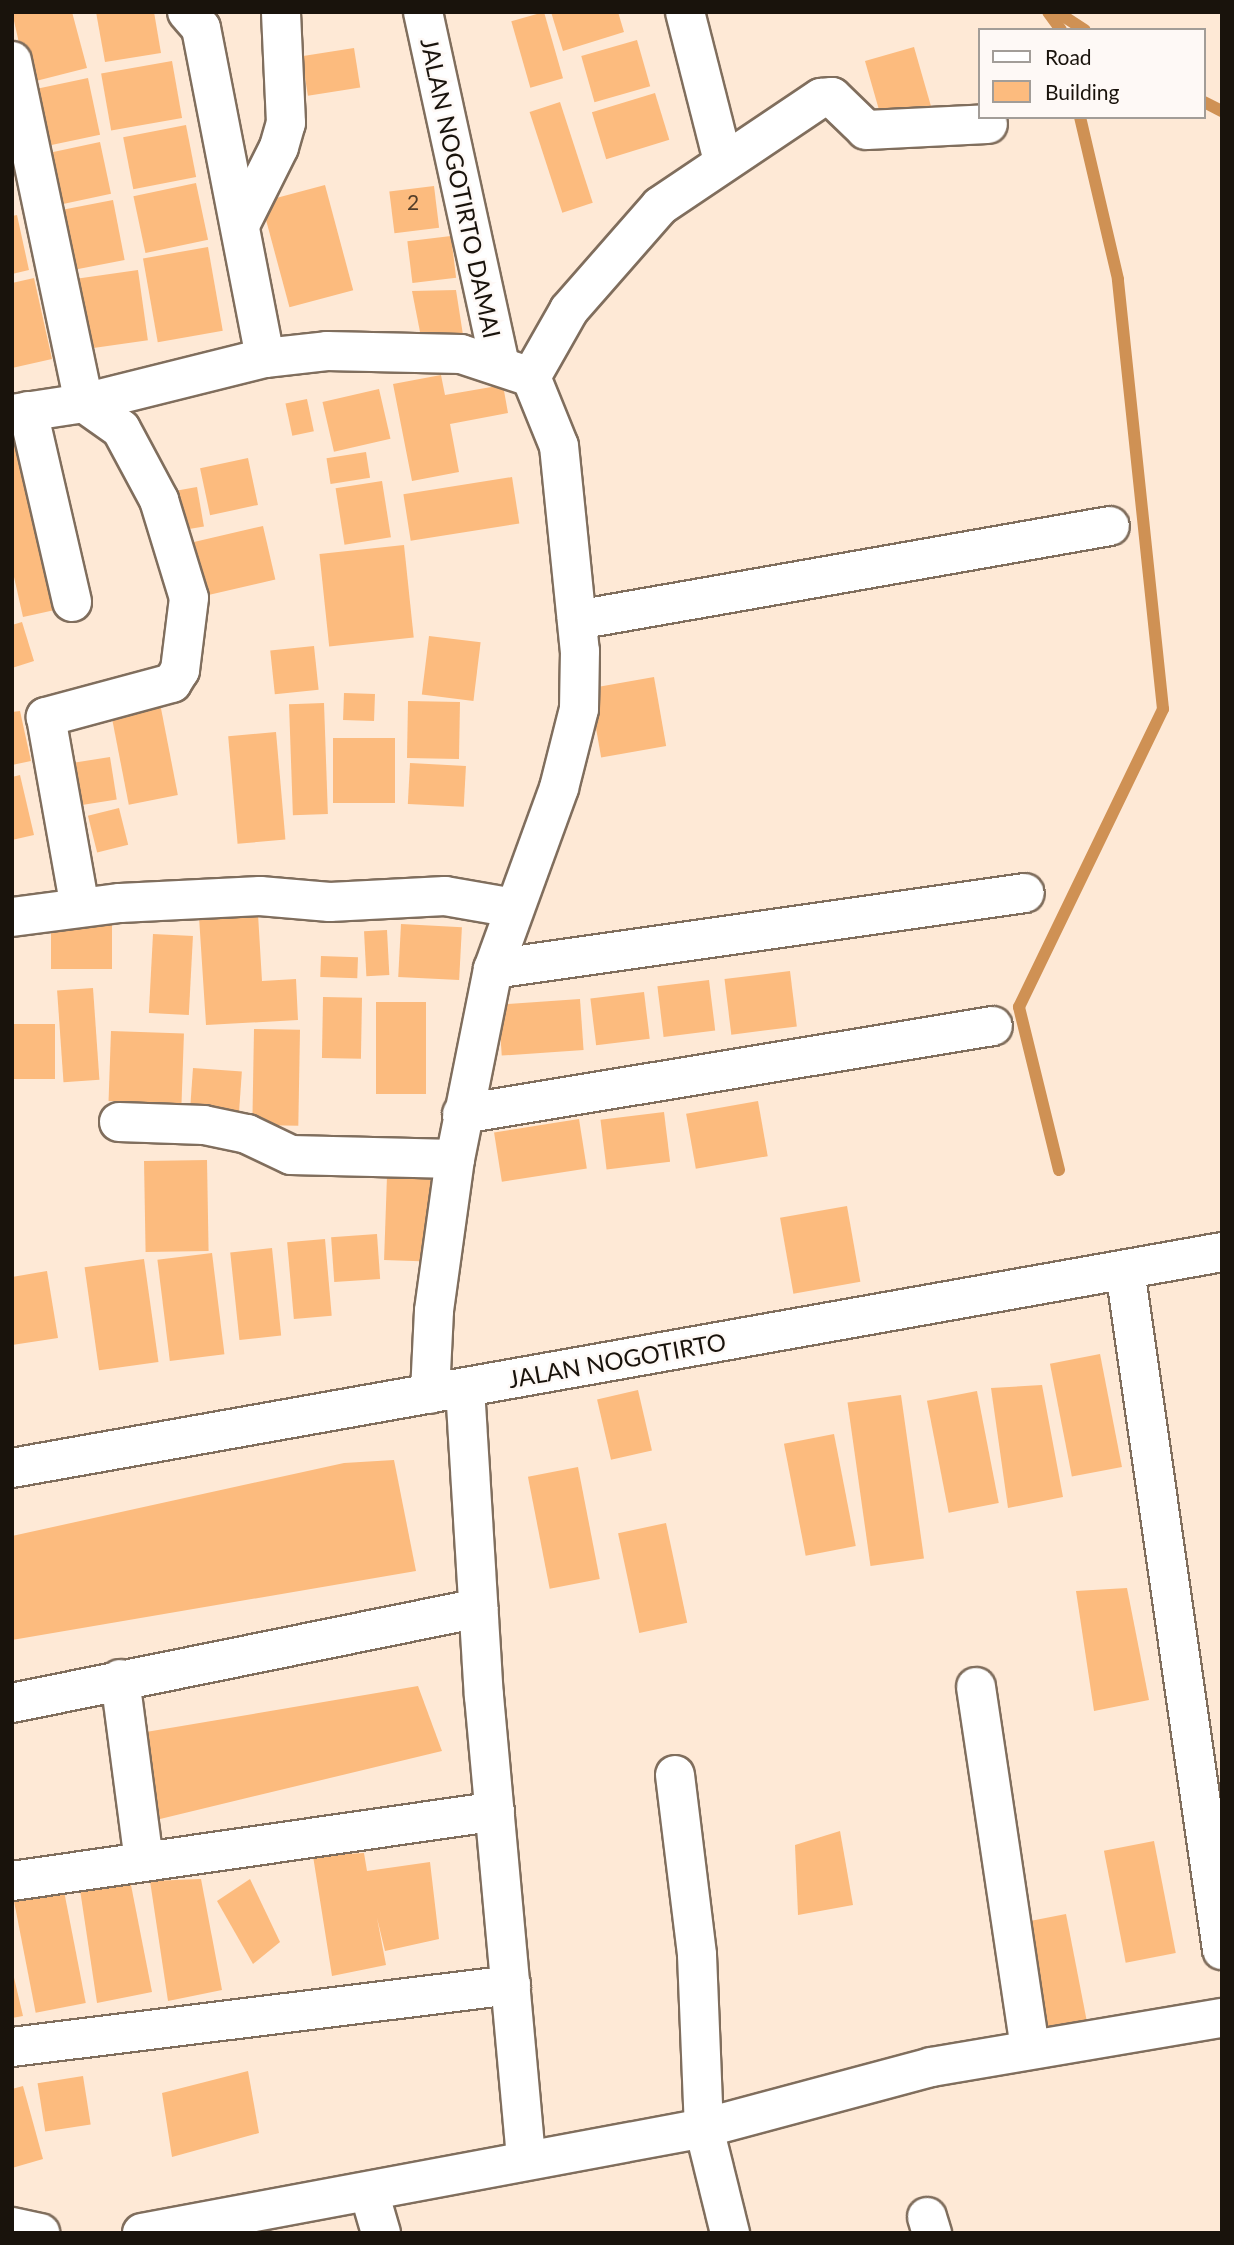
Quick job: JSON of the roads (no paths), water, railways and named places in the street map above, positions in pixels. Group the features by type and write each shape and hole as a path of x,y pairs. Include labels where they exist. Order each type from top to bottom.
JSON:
{"street":[{"path":"187,12 201,28 265,358"},
{"path":"240,225 279,147 286,123 281,12"},
{"name":"JALAN NOGOTIRTO DAMAI","path":"423,12 516,371 559,446 578,620 579,709 571,750 493,969 462,1114 434,1311 478,1608 526,2160"},
{"path":"685,12 723,161"},
{"path":"12,61 84,403 121,429 159,500 189,598 180,670 172,683 46,717 80,907"},
{"path":"72,602 20,413 84,403 265,358 327,351 461,354 516,371 642,223 723,161 826,95 866,130 988,124"},
{"path":"578,620 1110,526"},
{"path":"493,969 1025,893"},
{"path":"12,917 80,907 260,896 330,902 445,896 514,908"},
{"path":"462,1114 993,1026"},
{"path":"119,1122 204,1125 247,1135 291,1155 455,1159"},
{"name":"JALAN NOGOTIRTO","path":"12,1468 1222,1252"},
{"path":"1125,1270 1222,1950"},
{"path":"12,1703 478,1608"},
{"path":"120,1679 144,1861"},
{"path":"976,1687 1030,2049"},
{"path":"675,1775 697,1955 704,2128 730,2233"},
{"path":"12,1881 495,1811"},
{"path":"12,2047 511,1985"},
{"path":"142,2233 704,2128 931,2067 1222,2018"},
{"path":"369,2192 381,2233"},
{"path":"12,2227 40,2233"}],"waterway":[{"path":"1048,12 1060,28"},
{"path":"1057,12 1082,28"},
{"path":"1206,103 1222,111"},
{"path":"1059,1170 1019,1007 1163,709 1118,279 1080,119"}]}
